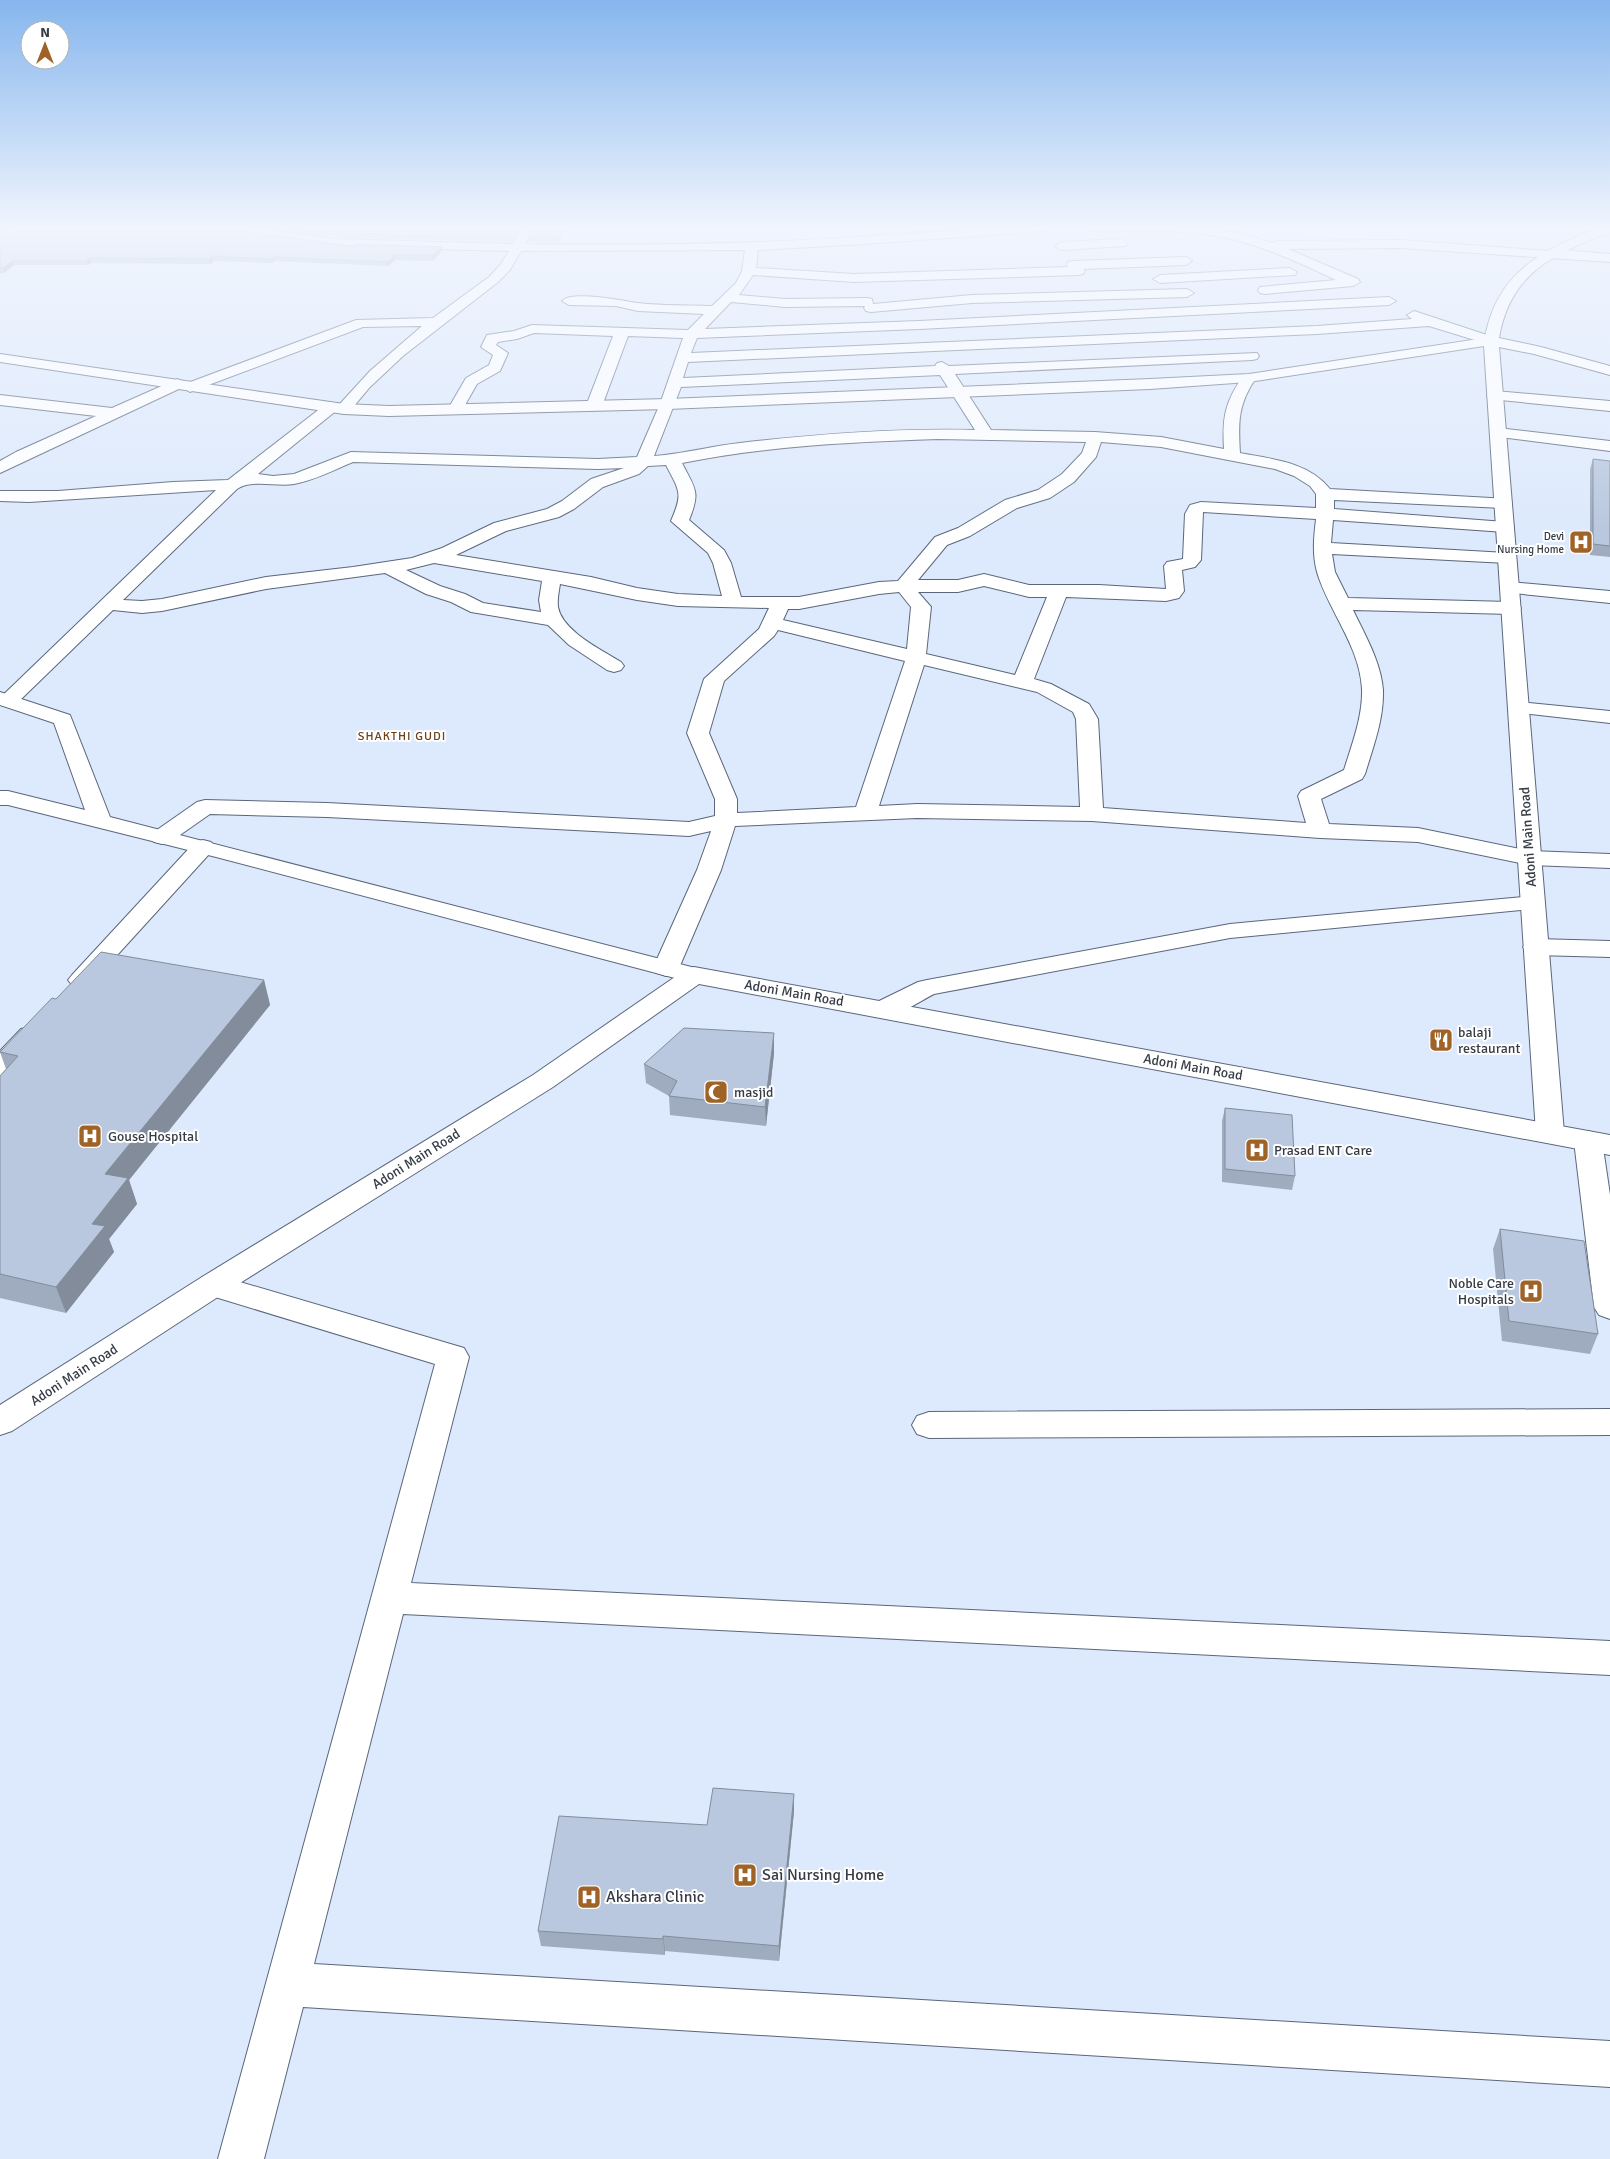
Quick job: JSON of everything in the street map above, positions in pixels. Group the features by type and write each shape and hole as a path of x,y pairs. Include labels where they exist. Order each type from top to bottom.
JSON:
{"street":[{"path":"0,468 22,455 115,413 184,385 347,328"},
{"path":"100,821 64,719 4,700 237,481 338,408 374,374 429,328"},
{"path":"107,604 142,607 162,605 266,583 388,568 434,557 500,528 553,513 568,505 597,483 633,470 643,462 668,404 682,358 692,334 698,328"},
{"path":"456,409 471,380 494,368 501,353 488,347 492,338 518,335 526,330 692,334 859,328"},
{"path":"920,328 945,371 986,435"},
{"path":"1120,328 1145,361"},
{"path":"682,358 1349,328"},
{"path":"1448,328 1491,341 1536,350 1610,371"},
{"name":"Adoni Main Road","path":"0,1422 213,1285 543,1081 694,975 1550,1133 1491,341 1494,328"},
{"path":"594,406 622,332"},
{"path":"0,358 338,408 389,411 668,404 1150,384 1249,378 1491,341"},
{"path":"674,383 1252,356"},
{"path":"1232,455 1230,420 1233,404 1238,393 1249,378"},
{"path":"1495,396 1610,406"},
{"path":"0,400 115,413"},
{"path":"1498,433 1610,446"},
{"path":"0,496 46,497 119,493 237,481 294,479 310,475 351,457 598,464 672,460 730,449 842,438 938,434 1095,437 1161,442 1278,464 1300,472 1316,482 1325,494 1322,548 1326,572 1358,641 1372,681 1370,714 1354,774 1309,796 1320,831"},
{"path":"904,586 941,541 964,532 1011,504 1044,494 1068,478 1083,464 1090,454 1095,437"},
{"path":"672,460 688,491 688,502 680,522 715,550 722,563 733,602"},
{"path":"1325,494 1503,503"},
{"path":"434,557 552,576 678,600 808,602 879,588 958,586 984,580 1020,589 1172,594 1176,592 1173,566 1185,564 1192,560 1194,514 1196,509 1201,507 1505,527"},
{"path":"1322,548 1507,558"},
{"path":"388,568 433,590 458,598 478,608 553,620"},
{"path":"552,576 549,607 553,620 567,634 614,666"},
{"path":"865,813 916,658 921,607 904,586"},
{"path":"1510,588 1610,597"},
{"path":"1022,683 1059,591"},
{"path":"666,968 709,870 726,820 726,799 698,732 714,679 767,632 782,603"},
{"path":"1341,604 1511,608"},
{"path":"771,624 1044,688 1082,708 1087,719 1092,814"},
{"path":"1519,708 1610,717"},
{"path":"0,798 8,798 203,846 694,975"},
{"path":"162,836 204,806 327,810 689,829 726,820 916,811 1092,814 1320,831 1418,835 1530,858 1610,861"},
{"path":"66,997 203,846"},
{"path":"882,1010 927,988 1230,931 1533,904"},
{"path":"1536,947 1610,949"},
{"path":"0,1068 46,1018"},
{"path":"1550,1133 1599,1143 1610,1307"},
{"path":"213,1285 453,1357 241,2159"},
{"path":"929,1426 1610,1422"},
{"path":"390,1598 1610,1658"},
{"path":"287,1984 1610,2064"}],"building":[{"path":"1593,459 1610,461 1610,546 1593,544"},
{"path":"101,952 264,980 105,1174 128,1178 92,1224 105,1226 56,1287 0,1274 0,1076 18,1056 0,1052 52,998 56,999"},
{"name":"masjid","path":"684,1028 774,1033 765,1107 669,1096 677,1081 644,1064"},
{"path":"1225,1108 1292,1115 1295,1176 1225,1169"},
{"path":"1500,1229 1584,1241 1598,1334 1509,1321"},
{"path":"713,1788 794,1794 779,1946 663,1936 663,1939 538,1931 559,1816 707,1825"}],"place":[{"name":"Devi Nursing Home","path":"1581,542"},
{"name":"balaji restaurant","path":"1441,1040"},
{"name":"masjid","path":"716,1092"},
{"name":"Gouse Hospital","path":"90,1136"},
{"name":"Prasad ENT Care","path":"1257,1150"},
{"name":"Noble Care Hospitals","path":"1531,1291"},
{"name":"Sai Nursing Home","path":"745,1875"},
{"name":"Akshara Clinic","path":"589,1897"}],"district":[{"name":"SHAKTHI GUDI","path":"402,736"}]}
